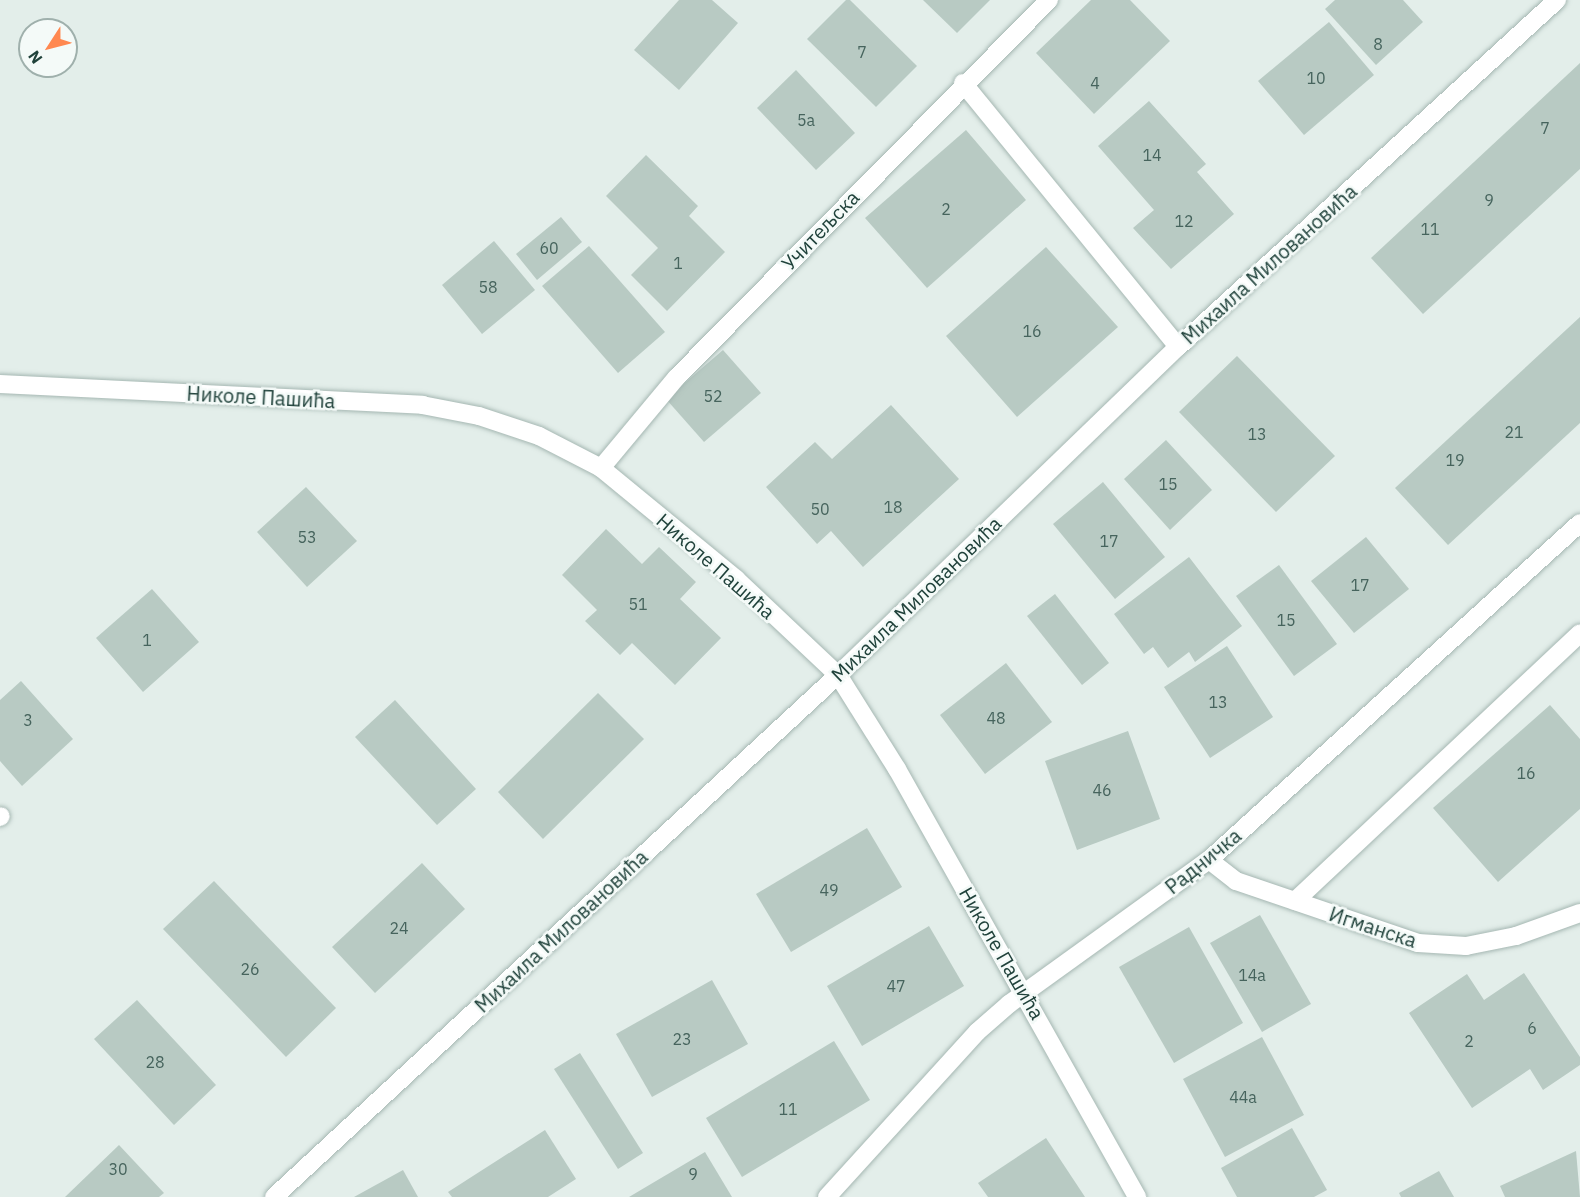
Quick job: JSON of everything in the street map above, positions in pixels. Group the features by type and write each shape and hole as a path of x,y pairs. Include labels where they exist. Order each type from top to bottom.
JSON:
{"street":[{"name":"Учитељска","path":"601,468 676,378 963,83 1049,0"},
{"name":"Михаила Миловановића","path":"274,1197 838,675 1178,347 1557,0"},
{"path":"963,83 1178,347"},
{"name":"Николе Пашића","path":"0,384 422,405 479,416 539,436 601,468 736,579 838,675 897,769 1025,992 1137,1197"},
{"name":"Радничка","path":"827,1197 977,1032 1025,992 1209,860 1580,523"},
{"path":"1294,901 1580,633"},
{"name":"Игманска","path":"1209,860 1236,881 1418,943 1466,946 1516,936 1580,913"}],"building":[{"path":"679,0 712,0 738,23 679,90 634,50"},
{"path":"846,0 850,0 917,66 876,107 807,39"},
{"path":"923,0 990,0 957,33"},
{"path":"1091,0 1130,0 1170,41 1094,114 1036,53"},
{"path":"1335,0 1403,0 1423,22 1376,65 1325,9"},
{"path":"1329,22 1374,75 1304,135 1258,81"},
{"path":"1580,63 1580,169 1423,314 1371,258"},
{"path":"796,70 855,133 816,170 757,108"},
{"path":"1149,101 1206,164 1197,172 1234,214 1171,269 1133,228 1154,210 1098,146"},
{"path":"966,130 1026,200 927,288 865,218"},
{"path":"646,155 698,206 689,216 725,252 667,311 631,275 658,248 606,196"},
{"path":"561,217 582,242 537,280 516,254"},
{"path":"494,241 535,290 482,334 442,285"},
{"path":"589,246 665,332 618,373 542,286"},
{"path":"1046,247 1118,327 1017,417 946,336"},
{"path":"1580,317 1580,423 1448,545 1395,488"},
{"path":"723,350 761,393 704,442 666,399"},
{"path":"1237,356 1335,456 1276,512 1179,412"},
{"path":"891,405 959,479 863,567 831,531 817,544 766,487 815,442 832,459"},
{"path":"1166,440 1212,490 1170,530 1124,479"},
{"path":"1103,482 1165,557 1115,599 1053,524"},
{"path":"306,487 357,541 307,587 257,532"},
{"path":"606,529 642,564 659,547 696,582 680,599 721,638 675,685 632,643 620,655 585,621 597,610 562,575"},
{"path":"1366,537 1409,589 1354,633 1311,581"},
{"path":"1189,557 1242,626 1195,662 1189,652 1168,668 1153,647 1144,654 1114,614"},
{"path":"1279,565 1337,644 1294,676 1236,596"},
{"path":"152,589 199,642 143,692 96,638"},
{"path":"1055,594 1109,663 1082,685 1027,616"},
{"path":"1227,646 1273,717 1210,758 1164,687"},
{"path":"1006,663 1052,722 985,774 940,715"},
{"path":"21,681 73,739 22,786 0,761 0,700"},
{"path":"598,693 644,739 543,839 498,792"},
{"path":"395,700 476,789 437,825 355,737"},
{"path":"1550,705 1580,739 1580,809 1498,882 1433,808"},
{"path":"1128,731 1160,819 1077,850 1045,761"},
{"path":"867,828 902,887 791,952 756,894"},
{"path":"422,863 465,909 375,993 332,947"},
{"path":"214,881 336,1008 286,1057 163,929"},
{"path":"1260,915 1311,1004 1262,1032 1210,943"},
{"path":"929,926 964,986 862,1046 827,986"},
{"path":"1189,927 1243,1023 1174,1063 1119,967"},
{"path":"1524,973 1580,1057 1580,1065 1543,1090 1530,1069 1472,1108 1409,1013 1467,974 1484,1000"},
{"path":"712,980 748,1044 652,1097 616,1034"},
{"path":"137,1000 216,1085 174,1125 94,1039"},
{"path":"1262,1037 1304,1115 1225,1157 1183,1079"},
{"path":"834,1041 870,1100 742,1177 706,1118"},
{"path":"580,1053 643,1153 618,1169 554,1069"},
{"path":"1292,1128 1327,1190 1314,1197 1237,1197 1221,1168"},
{"path":"545,1130 576,1179 548,1197 452,1197 448,1192"},
{"path":"1046,1138 1085,1197 988,1197 978,1183"},
{"path":"119,1145 164,1193 159,1197 65,1197"},
{"path":"1576,1151 1580,1197 1505,1197 1500,1186"},
{"path":"705,1152 732,1197 629,1197"},
{"path":"403,1170 418,1197 354,1197"},
{"path":"1439,1171 1454,1197 1401,1197 1399,1193"}]}
